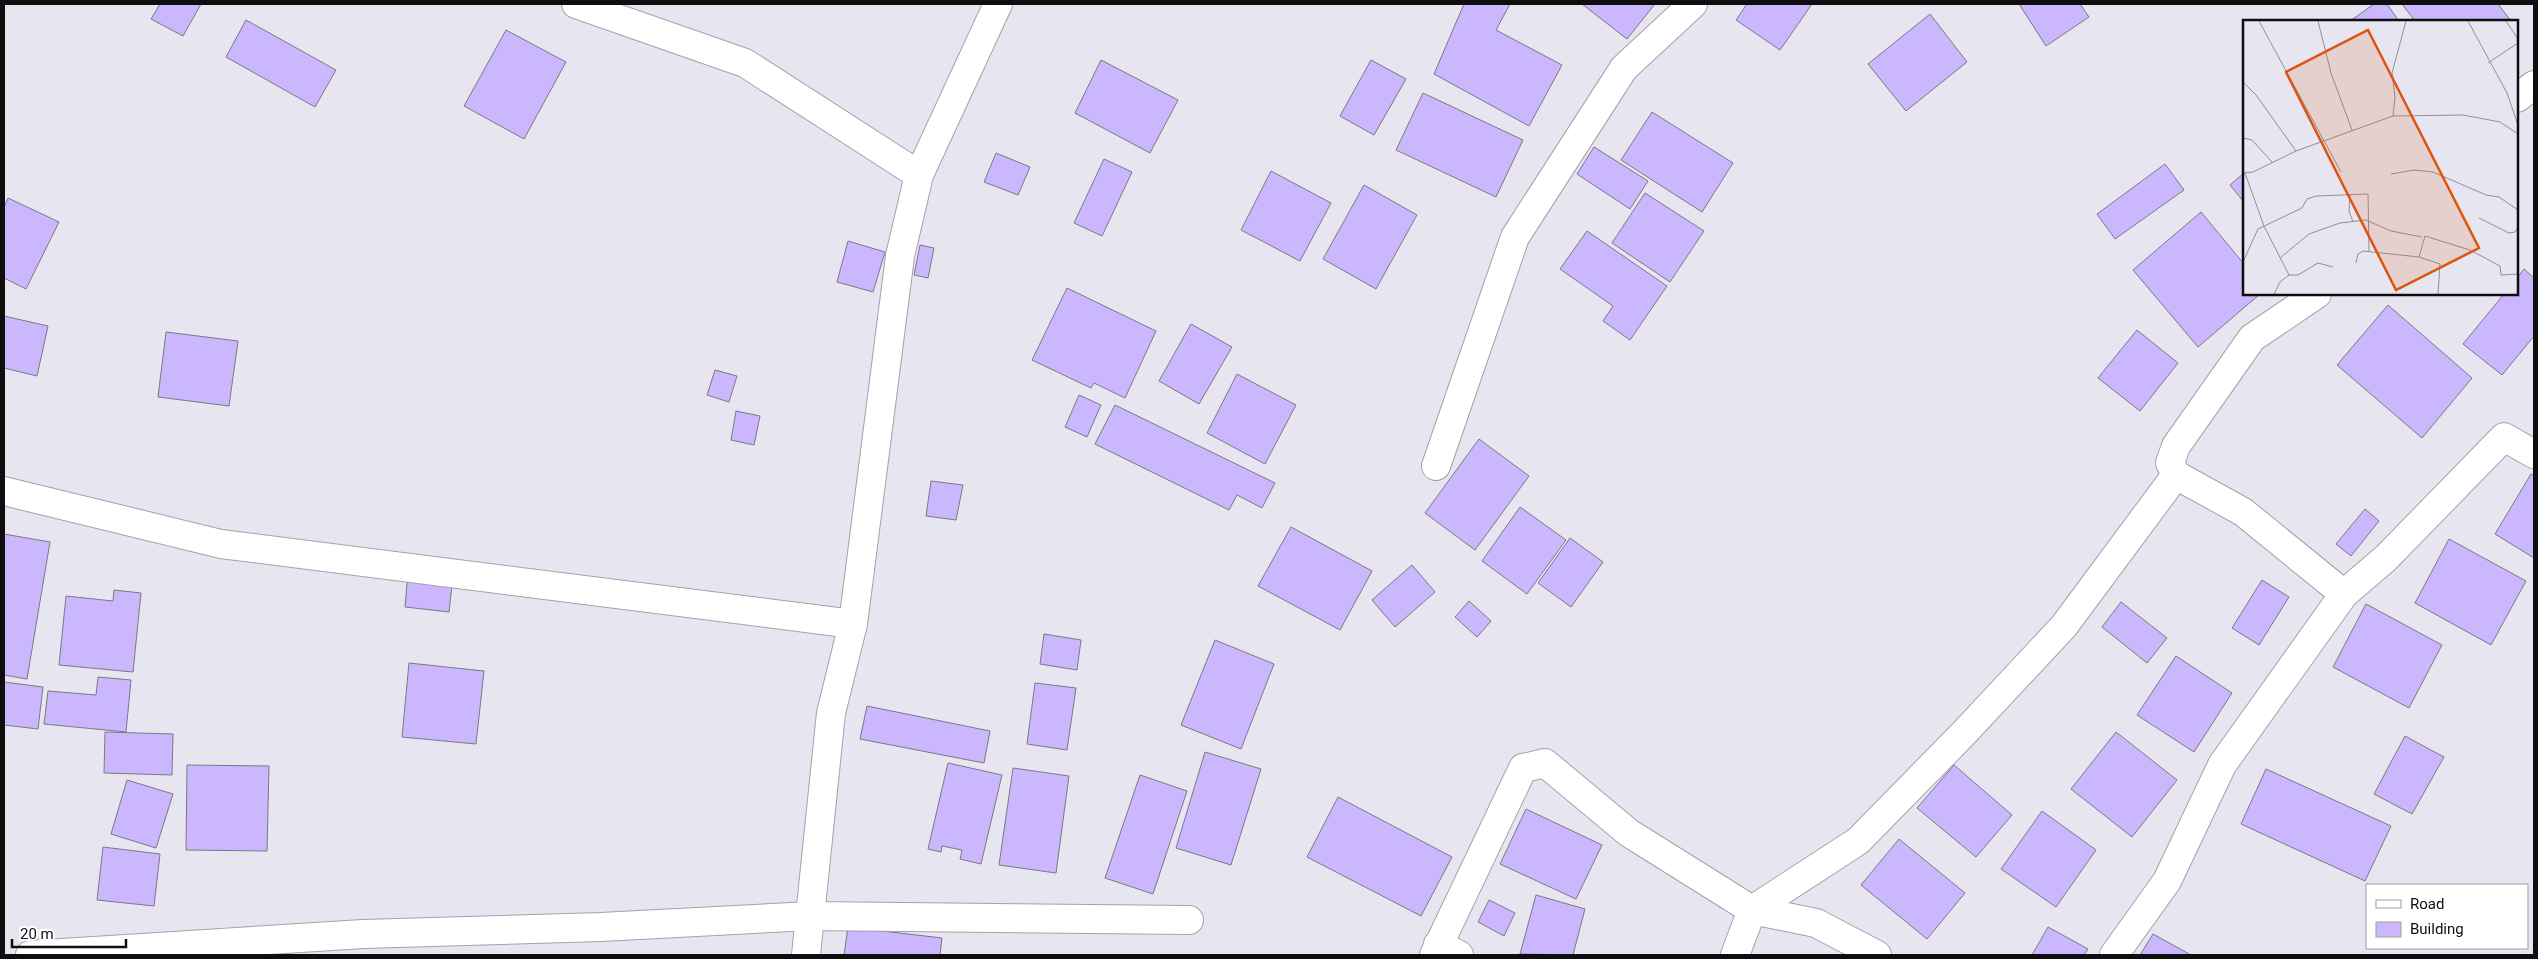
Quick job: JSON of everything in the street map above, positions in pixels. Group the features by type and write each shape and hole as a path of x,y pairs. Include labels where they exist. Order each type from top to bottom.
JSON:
{"street":[{"path":"576,4 745,63 919,175"},
{"path":"806,955 831,713 853,624 900,256 919,175 998,4"},
{"path":"1436,466 1515,237 1624,68 1693,4"},
{"path":"2518,97 2534,85"},
{"path":"2316,295 2252,338 2176,446 2170,463 2176,475 2243,512 2344,594"},
{"path":"2114,955 2166,881 2222,765 2344,594 2386,558 2504,437 2534,454"},
{"path":"1735,955 1752,910 1858,841 1964,733 2064,626 2176,475"},
{"path":"4,491 221,544 853,624"},
{"path":"1444,952 1523,768 1545,763 1629,833 1752,910 1816,923 1877,955"},
{"path":"30,955 364,934 601,926 810,916 1189,920"}],"building":[{"path":"160,4 201,4 183,36 151,19"},
{"path":"1464,4 1510,4 1496,30 1562,65 1529,126 1434,74"},
{"path":"1582,4 1655,4 1627,39"},
{"path":"1747,4 1812,4 1780,50 1736,20"},
{"path":"2019,4 2080,4 2089,17 2046,46"},
{"path":"2374,4 2387,4 2398,20 2351,20"},
{"path":"2402,4 2498,4 2510,20 2414,20"},
{"path":"1930,14 1967,62 1906,111 1868,64"},
{"path":"246,20 336,70 315,107 226,57"},
{"path":"506,30 566,62 524,139 464,106"},
{"path":"1101,60 1178,100 1150,153 1075,113"},
{"path":"1371,60 1406,79 1374,135 1340,116"},
{"path":"1423,93 1523,140 1496,197 1396,150"},
{"path":"1652,112 1733,163 1702,212 1621,160"},
{"path":"1594,147 1648,181 1630,209 1577,174"},
{"path":"996,153 1030,167 1018,195 984,182"},
{"path":"1104,159 1132,172 1102,236 1074,223"},
{"path":"2165,164 2184,190 2115,239 2097,214"},
{"path":"1271,171 1331,203 1300,261 1241,230"},
{"path":"2243,174 2243,201 2230,185"},
{"path":"1364,185 1417,215 1376,289 1323,259"},
{"path":"1645,193 1704,231 1670,282 1612,243"},
{"path":"8,198 59,222 26,289 4,278 4,207"},
{"path":"2201,212 2243,263 2243,295 2259,295 2198,347 2133,270"},
{"path":"1587,231 1667,286 1630,340 1603,321 1613,306 1560,269"},
{"path":"848,241 885,252 873,292 837,282"},
{"path":"920,245 934,248 928,278 914,275"},
{"path":"2524,269 2534,278 2534,336 2502,375 2463,344 2503,295 2518,295 2518,277"},
{"path":"1067,288 1156,331 1125,398 1094,383 1091,388 1032,360"},
{"path":"2388,305 2472,378 2422,438 2337,365"},
{"path":"4,316 48,326 37,376 4,368"},
{"path":"1191,324 1232,347 1199,404 1159,381"},
{"path":"2137,330 2178,363 2140,411 2098,378"},
{"path":"166,332 238,341 229,406 158,397"},
{"path":"715,370 737,376 729,402 707,395"},
{"path":"1237,374 1296,405 1265,464 1207,433"},
{"path":"1079,395 1101,405 1087,437 1065,427"},
{"path":"1115,405 1275,483 1262,508 1237,495 1229,510 1095,444"},
{"path":"736,411 760,416 754,445 731,440"},
{"path":"1479,439 1529,476 1475,550 1425,513"},
{"path":"2531,474 2534,476 2534,558 2495,534"},
{"path":"931,481 963,485 956,520 926,516"},
{"path":"1520,507 1566,540 1527,594 1482,561"},
{"path":"2365,509 2379,521 2351,556 2336,544"},
{"path":"1291,527 1372,571 1340,630 1258,586"},
{"path":"4,534 50,542 27,679 4,675"},
{"path":"1570,538 1603,562 1571,607 1538,583"},
{"path":"2449,539 2526,581 2491,645 2415,603"},
{"path":"1412,565 1435,592 1395,627 1372,600"},
{"path":"408,572 453,577 449,612 405,607"},
{"path":"2262,580 2289,597 2259,645 2232,628"},
{"path":"114,590 141,593 133,672 59,665 66,596 113,601"},
{"path":"1469,601 1491,621 1477,637 1455,617"},
{"path":"2121,602 2167,638 2147,663 2102,627"},
{"path":"2366,604 2442,645 2409,708 2333,667"},
{"path":"1044,634 1081,640 1077,670 1040,664"},
{"path":"1215,640 1274,664 1241,749 1181,725"},
{"path":"2176,656 2232,693 2194,752 2137,715"},
{"path":"409,663 484,671 476,744 402,737"},
{"path":"98,677 131,680 126,732 44,724 48,691 96,695"},
{"path":"4,682 43,687 38,729 4,725"},
{"path":"1035,683 1076,688 1067,750 1027,744"},
{"path":"867,706 990,731 984,763 860,739"},
{"path":"105,732 173,734 172,775 104,773"},
{"path":"2116,732 2177,780 2132,837 2071,789"},
{"path":"2405,736 2444,757 2412,814 2374,794"},
{"path":"1205,752 1261,769 1231,865 1176,848"},
{"path":"948,763 1002,775 981,864 960,859 962,850 942,846 941,852 928,849"},
{"path":"187,765 269,766 267,851 186,850"},
{"path":"1954,765 2012,815 1976,857 1917,808"},
{"path":"1013,768 1069,776 1056,873 999,865"},
{"path":"2266,769 2391,826 2365,881 2241,824"},
{"path":"1140,775 1187,791 1153,894 1105,878"},
{"path":"127,780 173,794 156,848 111,834"},
{"path":"1338,797 1452,857 1421,916 1307,857"},
{"path":"1526,809 1602,845 1576,899 1500,864"},
{"path":"2042,811 2096,850 2056,907 2001,869"},
{"path":"1899,839 1965,893 1927,939 1861,885"},
{"path":"103,847 160,854 154,906 97,900"},
{"path":"1536,895 1585,909 1573,955 1520,954"},
{"path":"1489,900 1515,913 1504,936 1478,922"},
{"path":"848,927 942,938 940,955 844,955"},
{"path":"2048,927 2088,949 2084,955 2032,955"},
{"path":"2153,934 2191,955 2140,955"}]}
